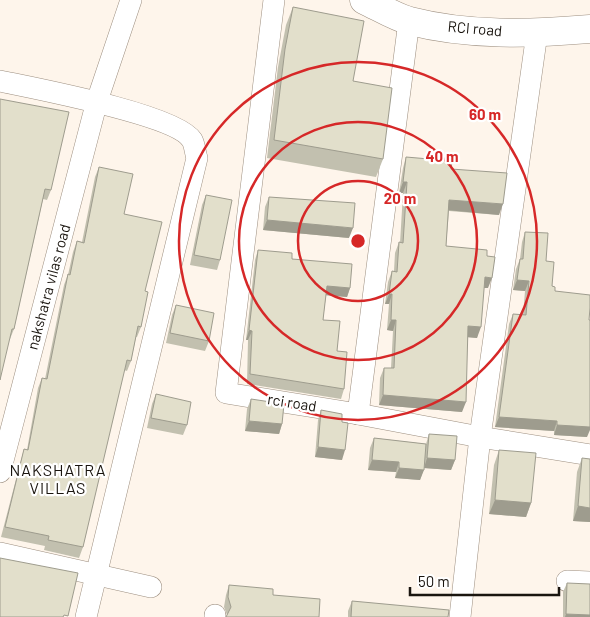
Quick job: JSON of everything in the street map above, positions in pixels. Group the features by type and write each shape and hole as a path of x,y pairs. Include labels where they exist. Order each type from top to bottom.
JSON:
{"street":[{"path":"98,101 131,0"},
{"name":"rci road","path":"274,0 226,393 358,414"},
{"name":"RCI road","path":"364,0 409,21 477,31 537,33 590,29"},
{"path":"409,21 358,414 480,438 590,455"},
{"path":"460,617 480,438 537,33"},
{"path":"0,81 98,101 173,126 191,139 197,158 86,617"},
{"name":"nakshatra vilas road","path":"0,472 98,101"},
{"path":"0,553 151,587"},
{"path":"566,581 590,582"}],"building":[{"path":"293,7 364,21 353,81 392,88 383,159 274,140 285,49"},
{"path":"0,99 69,112 51,190 45,189 14,329 12,329 0,380"},
{"path":"406,157 452,161 451,169 507,173 503,204 449,200 446,246 487,250 487,256 495,257 492,278 485,277 481,327 468,326 466,402 383,395 384,368 394,368 396,320 391,320 392,294 389,294 392,271 397,272 399,242 403,243 407,182 403,182"},
{"path":"99,167 133,174 124,214 162,222 145,291 148,292 141,327 138,326 131,361 127,360 83,547 48,540 49,536 5,527 24,449 28,450 42,378 47,379 68,274 70,275 77,241 84,243"},
{"path":"206,195 232,200 220,260 194,255"},
{"path":"269,197 355,203 353,228 267,220"},
{"path":"525,232 548,233 546,261 554,262 552,286 555,287 555,291 590,295 590,427 557,425 557,421 499,417 513,314 526,315 529,281 517,280 520,259 523,259"},
{"path":"258,250 292,253 292,259 352,264 350,288 327,286 323,320 340,321 337,351 347,352 344,389 250,374 252,331 249,330"},
{"path":"176,305 214,313 209,341 170,333"},
{"path":"156,394 191,402 187,425 151,418"},
{"path":"251,399 284,404 282,424 249,421"},
{"path":"321,410 342,414 342,422 348,423 345,450 318,447"},
{"path":"429,434 457,436 455,460 427,458"},
{"path":"374,438 426,444 424,470 399,468 399,462 372,460"},
{"path":"499,450 536,453 531,503 495,500"},
{"path":"582,458 590,459 590,508 578,506"},
{"path":"0,558 78,573 68,616 0,617"},
{"path":"567,583 590,584 590,615 566,614"},
{"path":"229,585 273,589 273,595 320,599 319,617 226,617 231,607 228,597"},
{"path":"352,601 449,610 448,617 351,617"}],"district":[{"name":"NAKSHATRA VILLAS","path":"58,479"}]}
